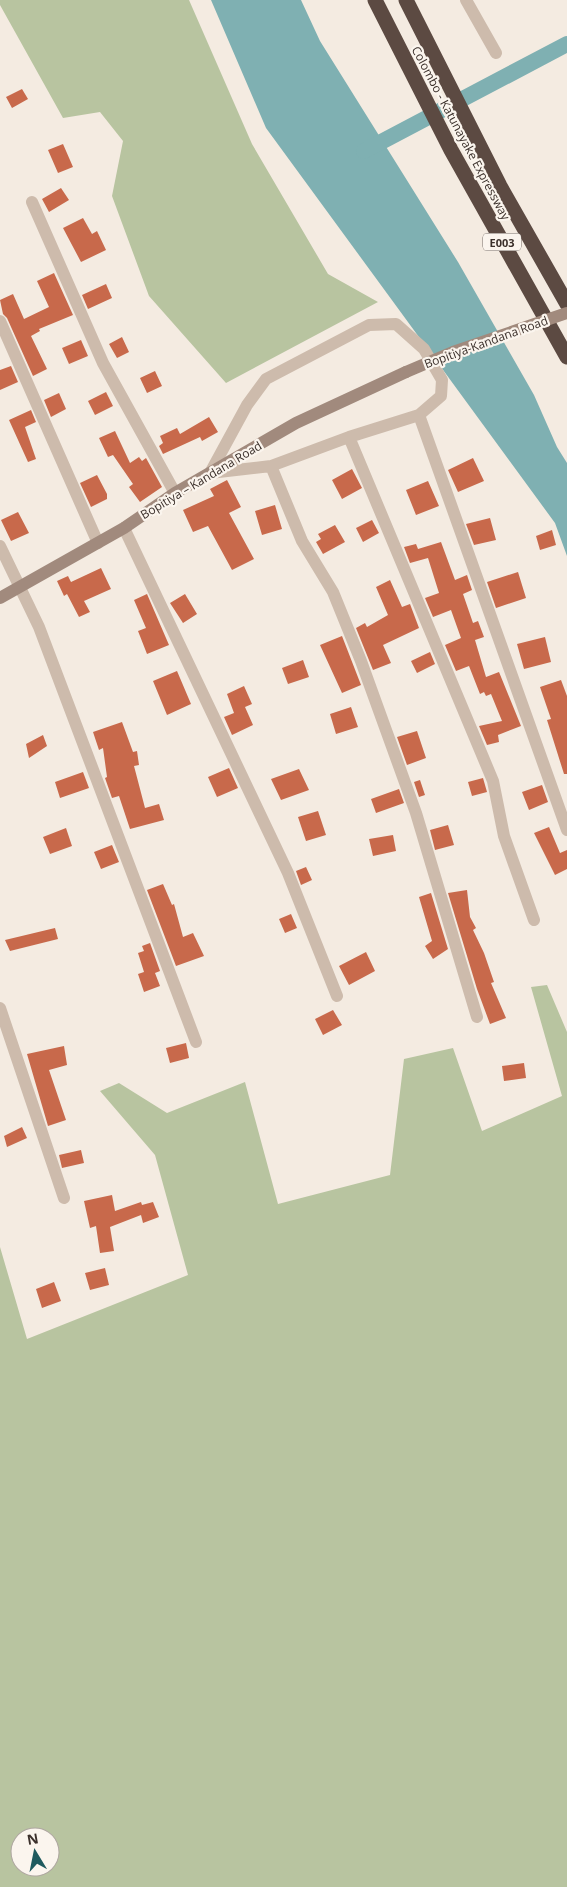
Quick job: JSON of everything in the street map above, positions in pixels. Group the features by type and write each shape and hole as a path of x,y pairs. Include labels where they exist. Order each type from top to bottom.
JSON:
{"highway":[{"name":"Colombo - Katunayake Expressway","path":"374,0 438,126 567,357"},
{"name":"Colombo - Katunayake Expressway","path":"406,0 500,186 567,304"}],"street":[{"path":"466,0 496,53"},
{"path":"32,202 103,363 175,493"},
{"name":"Bopitiya-Kandana Road","path":"406,372 453,352 567,313"},
{"path":"0,321 98,543"},
{"path":"396,324 424,349 442,380 441,396 420,416 349,437 271,466 210,473 247,406 266,380 368,325 396,324"},
{"name":"Bopitiya – Kandana Road","path":"0,598 124,528 175,493 296,423 406,372"},
{"path":"420,416 567,830"},
{"path":"349,437 493,781 504,836 534,920"},
{"path":"271,466 302,541 333,592 361,661 416,813 477,1017"},
{"path":"124,528 288,872 337,996"},
{"path":"0,546 39,626 196,1042"},
{"path":"0,1008 64,1198"}],"green space":[{"path":"0,0 189,0 252,144 328,274 378,302 226,383 149,296 112,196 123,141 100,112 63,118 0,5"},
{"path":"547,985 567,1032 567,1887 0,1887 0,1247 27,1339 188,1275 155,1155 100,1091 119,1083 167,1113 245,1082 278,1204 390,1175 404,1059 453,1048 482,1131 562,1096 531,987"}],"water":[{"path":"211,0 301,0 320,41 458,262 534,395 557,447 567,463 567,556 555,523 266,128"}],"building":[{"path":"22,89 28,99 12,108 6,97"},
{"path":"63,144 73,167 58,173 48,150"},
{"path":"61,188 69,200 49,212 42,199"},
{"path":"83,218 92,234 97,231 106,250 81,262 63,228"},
{"path":"54,273 73,315 39,329 40,331 31,336 47,369 33,376 7,318 3,314 0,300 13,294 24,319 49,307 37,281"},
{"path":"106,284 112,298 88,309 82,295"},
{"path":"122,337 129,352 117,358 109,344"},
{"path":"81,340 88,356 69,364 62,348"},
{"path":"11,366 18,382 0,390 0,370"},
{"path":"155,371 162,386 147,393 140,378"},
{"path":"106,392 113,406 95,415 88,401"},
{"path":"59,393 66,409 51,417 44,400"},
{"path":"31,410 36,422 25,427 36,459 28,462 9,420"},
{"path":"209,417 218,432 202,441 200,437 163,454 159,446 163,443 160,436 177,428 180,434"},
{"path":"115,431 130,463 139,457 142,461 146,458 162,487 140,502 129,487 133,484 113,455 108,457 99,438"},
{"path":"473,458 484,481 458,492 448,470"},
{"path":"352,469 362,488 342,499 332,480"},
{"path":"97,475 107,494 107,499 91,507 80,483"},
{"path":"227,480 241,507 229,513 254,559 232,570 208,526 193,532 183,510 214,496 210,489"},
{"path":"428,481 439,506 416,515 406,490"},
{"path":"275,505 282,529 262,535 255,511"},
{"path":"18,512 29,533 11,541 1,520"},
{"path":"490,518 496,540 474,545 466,524"},
{"path":"372,520 379,533 363,542 356,528"},
{"path":"335,525 345,542 323,554 316,542 321,539 318,534"},
{"path":"552,530 556,545 540,550 536,536"},
{"path":"441,542 455,580 467,575 472,590 463,594 473,623 478,621 484,637 475,640 486,677 499,672 521,726 498,735 499,742 487,745 479,726 502,721 491,694 486,696 484,692 480,694 469,666 456,671 445,645 461,638 451,610 433,617 425,598 439,593 428,558 410,563 404,547 416,544 418,549"},
{"path":"101,568 111,589 84,601 90,612 79,617 67,594 64,596 57,581 68,576 71,582"},
{"path":"518,572 526,598 496,608 487,582"},
{"path":"390,580 402,607 410,604 419,628 383,645 391,663 373,670 356,628 365,623 367,627 388,615 376,587"},
{"path":"147,594 169,645 147,654 138,631 146,628 134,600"},
{"path":"185,594 197,614 183,623 170,603"},
{"path":"342,636 361,685 342,693 320,645"},
{"path":"545,637 551,662 524,669 517,644"},
{"path":"430,652 435,664 417,673 411,661"},
{"path":"303,660 309,677 288,684 282,668"},
{"path":"177,671 191,704 167,715 153,681"},
{"path":"561,680 567,696 567,774 564,774 547,720 551,719 540,687"},
{"path":"244,686 252,704 245,707 253,725 232,735 224,717 234,713 227,694"},
{"path":"351,707 358,727 336,734 330,714"},
{"path":"122,722 133,752 137,751 139,765 134,766 145,808 159,804 164,820 130,829 119,796 112,798 105,778 107,777 103,748 99,750 93,732"},
{"path":"417,731 426,758 407,765 397,737"},
{"path":"43,735 47,746 29,758 26,744"},
{"path":"229,768 238,788 217,797 208,777"},
{"path":"299,769 309,790 281,800 271,779"},
{"path":"83,772 89,788 60,798 55,782"},
{"path":"483,778 487,792 472,796 468,782"},
{"path":"420,780 425,795 419,797 414,782"},
{"path":"542,785 548,802 529,810 522,792"},
{"path":"399,789 404,803 376,813 371,799"},
{"path":"318,811 326,835 306,841 298,817"},
{"path":"448,825 454,845 435,850 430,830"},
{"path":"549,827 560,853 567,850 567,869 555,875 534,833"},
{"path":"66,828 72,846 50,854 43,837"},
{"path":"393,835 396,851 373,856 369,839"},
{"path":"112,845 119,862 101,869 94,852"},
{"path":"306,867 312,880 301,885 296,871"},
{"path":"163,884 172,905 174,904 183,937 193,933 204,956 176,966 147,890"},
{"path":"467,890 470,917 476,928 473,930 484,953 494,982 491,983 506,1018 490,1024 477,989 448,893"},
{"path":"431,893 448,949 433,959 425,946 432,941 419,897"},
{"path":"291,914 297,928 285,933 279,919"},
{"path":"55,928 58,939 10,951 5,940"},
{"path":"150,943 160,971 155,973 160,986 144,992 138,974 144,972 138,953 144,951 142,946"},
{"path":"366,952 375,971 349,985 339,966"},
{"path":"333,1010 342,1025 323,1035 315,1019"},
{"path":"186,1043 189,1058 170,1063 166,1048"},
{"path":"64,1046 67,1065 49,1070 66,1120 48,1126 27,1054"},
{"path":"524,1063 526,1078 504,1081 502,1066"},
{"path":"22,1127 27,1138 7,1147 4,1136"},
{"path":"81,1150 84,1163 62,1168 59,1155"},
{"path":"112,1195 115,1211 141,1202 142,1205 153,1202 159,1217 143,1223 141,1215 110,1227 114,1251 100,1253 96,1226 90,1228 84,1201"},
{"path":"105,1268 109,1285 90,1290 85,1273"},
{"path":"54,1282 61,1301 42,1308 36,1289"}],"waterway":[{"path":"364,151 567,44"}]}
